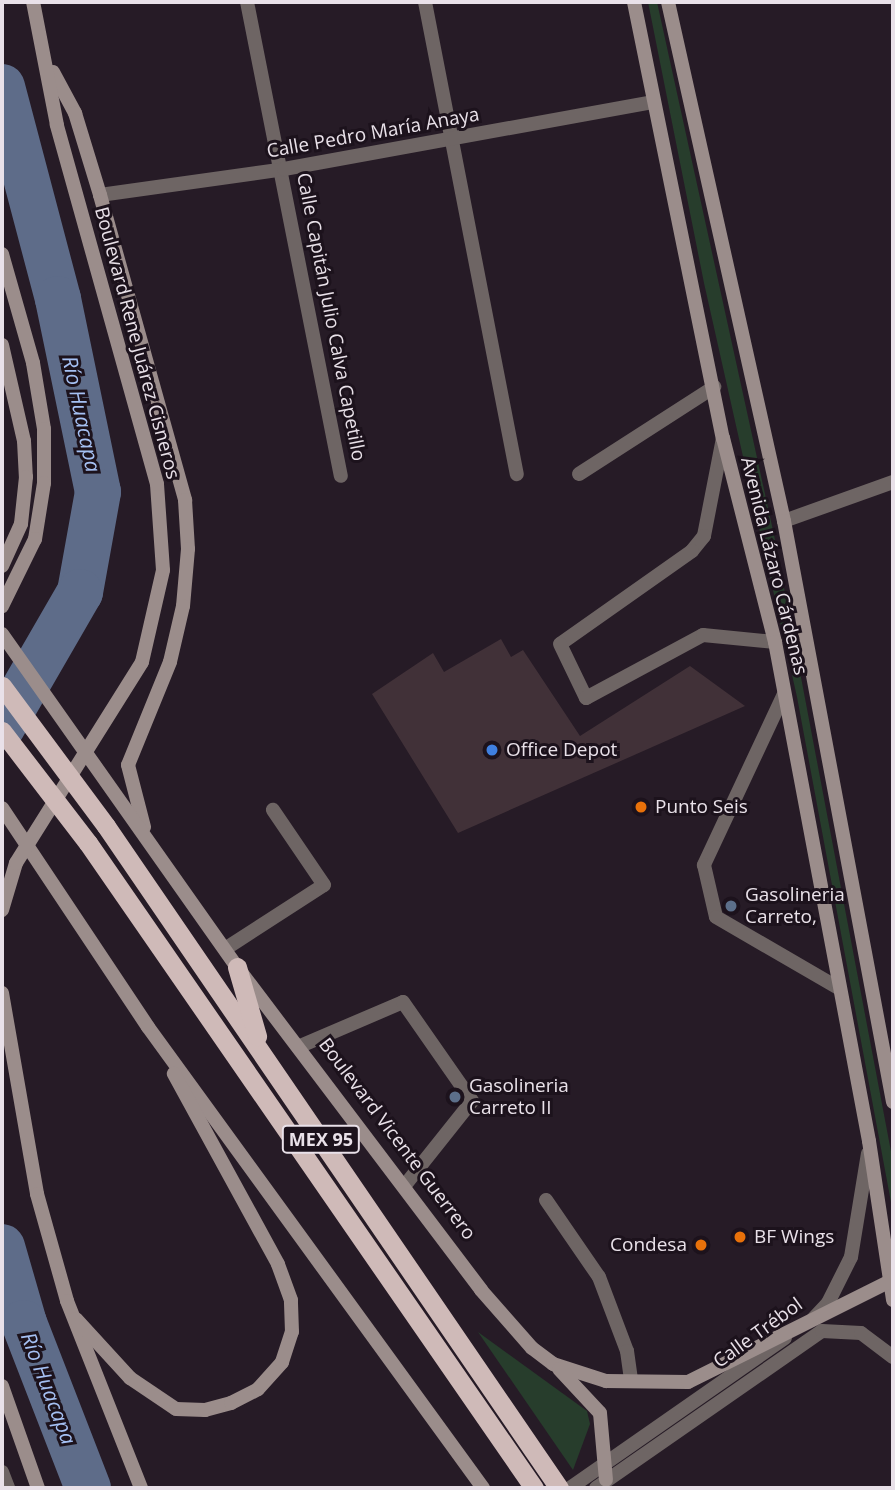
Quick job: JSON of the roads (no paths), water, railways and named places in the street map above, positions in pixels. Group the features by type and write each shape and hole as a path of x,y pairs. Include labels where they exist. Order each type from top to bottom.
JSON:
{"highway":[{"name":"MEX 95","path":"2,686 106,825 559,1488"},
{"name":"MEX 95","path":"2,731 88,843 534,1488"},
{"path":"237,967 261,1051"}],"main road":[{"path":"33,2 46,60 75,113 169,433 185,500 188,549 170,662 128,765 148,838"},
{"name":"Avenida Lázaro Cárdenas","path":"634,2 651,102 723,438 775,642 869,1141 890,1280"},
{"name":"Avenida Lázaro Cárdenas","path":"668,2 784,521 890,1064 893,1102"},
{"name":"Boulevard Rene Juárez Cisneros","path":"2,910 16,863 142,662 163,570 157,484 57,125 46,60"},
{"path":"2,254 33,363 44,470 35,540 2,606"},
{"path":"2,345 24,442 26,477 21,524 2,566"},
{"name":"Boulevard Vicente Guerrero","path":"2,634 124,807 228,947 237,967 406,1185 481,1290 532,1348 553,1364 606,1381 688,1382 717,1372 815,1317 890,1280"},
{"path":"2,808 148,1027 483,1488"},
{"path":"2,993 37,1194 67,1301 141,1488"},
{"path":"76,1319 130,1378 176,1409 205,1410 258,1390 282,1362 292,1332 291,1300 278,1264 148,1027"},
{"path":"890,1280 893,1300"},
{"path":"553,1364 600,1413 601,1484"},
{"path":"2,1386 38,1488"}],"street":[{"name":"Calle Capitán Julio Calva Capetillo","path":"247,2 284,169 341,476"},
{"path":"425,2 517,474"},
{"name":"Calle Pedro María Anaya","path":"100,195 284,169 651,102"},
{"path":"579,474 714,387"},
{"path":"723,438 698,544 560,644 586,698 703,635 775,642"},
{"path":"784,521 893,482"},
{"path":"784,694 704,865 716,917 840,989"},
{"path":"228,947 324,885 272,810"},
{"path":"298,1047 403,1002 472,1101 406,1185"},
{"name":"Calle Trébol","path":"570,1488 602,1462 815,1317 828,1303 851,1257 869,1141"},
{"path":"546,1200 599,1277 627,1351 631,1381"},
{"name":"Calle Trébol","path":"601,1484 822,1332 861,1333 893,1357"},
{"path":"2,1472 8,1488"}],"waterway":[{"name":"Río Huacapa","path":"2,87 58,299 98,492 80,592 2,727"},
{"name":"Río Huacapa","path":"2,1247 24,1323 88,1488"}],"place":[{"name":"Office Depot","path":"492,750"},
{"name":"Punto Seis","path":"641,807"},
{"name":"Gasolineria Carreto,","path":"731,906"},
{"name":"Gasolineria Carreto II","path":"455,1097"},
{"name":"BF Wings","path":"740,1237"},
{"name":"Condesa","path":"701,1245"}]}
